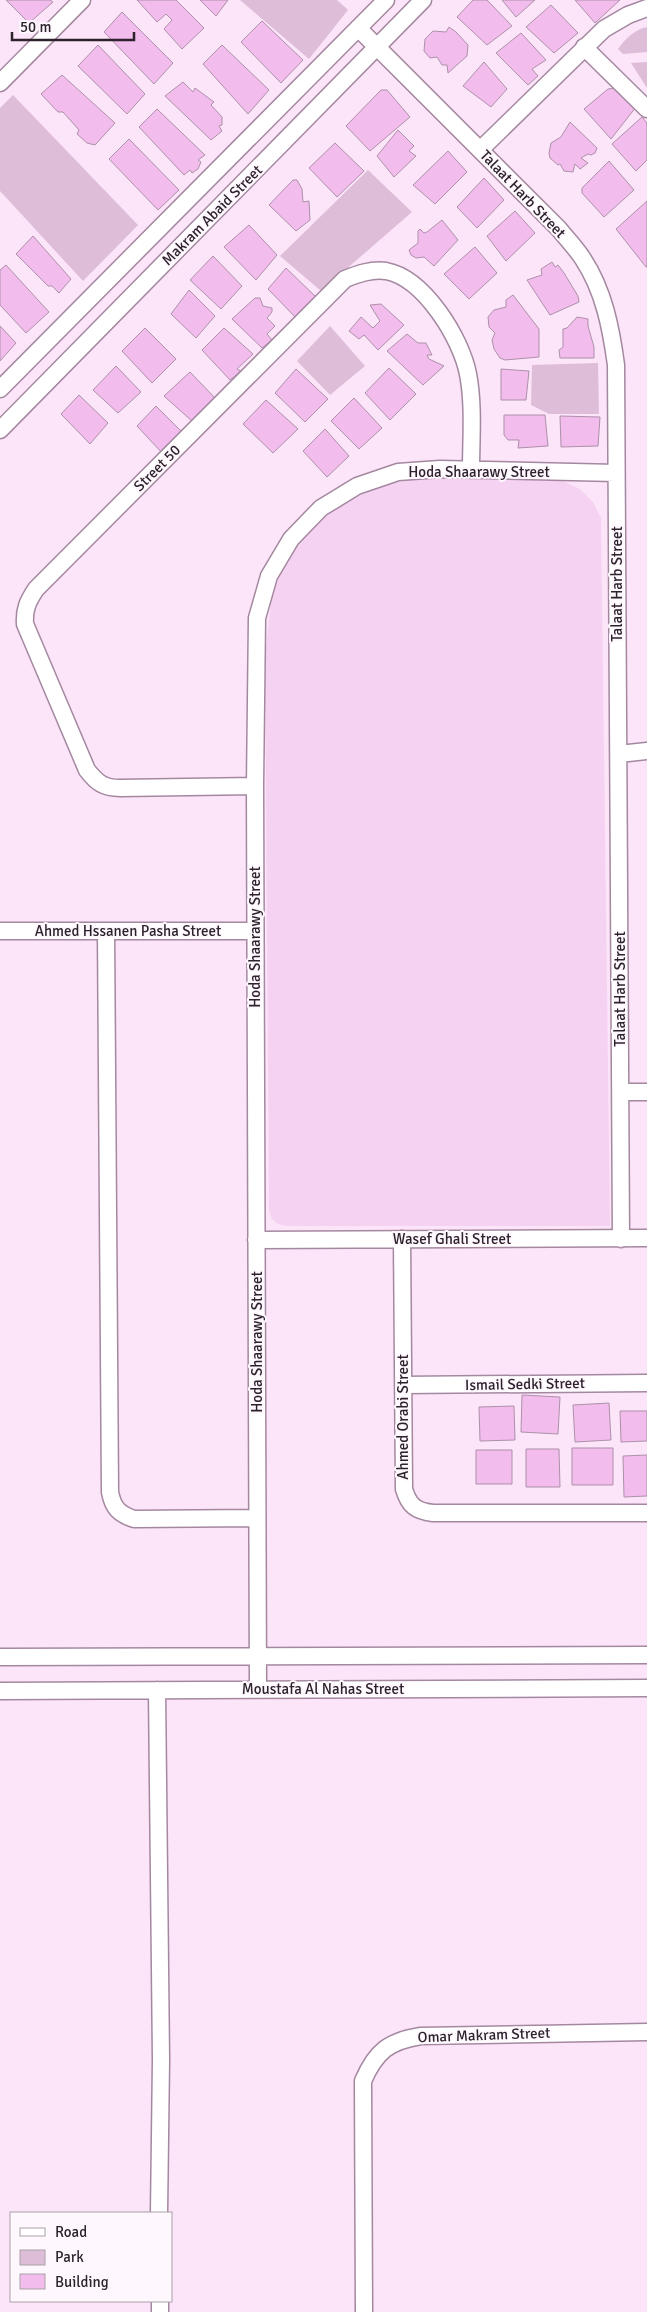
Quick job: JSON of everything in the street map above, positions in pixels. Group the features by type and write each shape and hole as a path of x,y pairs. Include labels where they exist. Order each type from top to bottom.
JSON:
{"street":[{"path":"0,83 82,0"},
{"name":"Makram Abaid Street","path":"0,389 386,0"},
{"name":"Makram Abaid Street","path":"0,430 424,0"},
{"path":"480,150 604,29 628,15 647,8"},
{"name":"Talaat Harb Street","path":"358,28 559,229 583,258 600,292 611,328 616,365 622,1238"},
{"path":"584,47 647,109"},
{"name":"Street 50","path":"255,786 106,788 95,781 87,770 24,624 24,612 29,600 43,582 345,279 364,272 385,271 405,277 421,290 458,341 469,375 471,470"},
{"name":"Hoda Shaarawy Street","path":"258,1689 255,786 257,618 269,576 291,539 321,508 357,486 398,472 440,469 616,473"},
{"path":"619,754 647,751"},
{"name":"Ahmed Hssanen Pasha Street","path":"0,931 255,931"},
{"path":"106,931 110,1472 113,1505 122,1515 134,1519 258,1518"},
{"path":"621,1092 647,1092"},
{"name":"Wasef Ghali Street","path":"256,1240 647,1238"},
{"name":"Ahmed Orabi Street","path":"402,1239 404,1490 408,1502 419,1511 433,1513 647,1513"},
{"name":"Ismail Sedki Street","path":"403,1385 647,1383"},
{"path":"0,1657 647,1655"},
{"name":"Moustafa Al Nahas Street","path":"0,1691 647,1688"},
{"path":"157,1690 161,2050 159,2212"},
{"name":"Omar Makram Street","path":"364,2312 363,2081 371,2062 384,2048 402,2039 421,2036 647,2032"}],"shaded area":[{"path":"424,477 563,481 580,489 593,502 601,518 610,1226 286,1226 278,1224 272,1219 269,1211 265,656 272,593 282,567 305,536 322,518 356,497 390,484"}],"green space":[{"path":"240,0 337,0 348,10 309,59"},
{"path":"647,27 647,52 623,54 618,49 631,35"},
{"path":"647,62 647,88 631,63"},
{"path":"13,95 138,225 83,281 0,191 0,108"},
{"path":"368,170 412,212 321,291 280,256"},
{"path":"330,326 365,366 330,395 297,361"},
{"path":"598,363 599,414 549,414 531,405 532,365"}],"building":[{"path":"6,0 50,0 53,2 29,23"},
{"path":"137,0 176,0 204,28 182,49 164,29 172,20 166,14 157,22"},
{"path":"200,0 228,0 216,16"},
{"path":"473,0 487,0 512,26 487,45 457,17"},
{"path":"502,0 535,0 516,17"},
{"path":"575,0 620,0 595,23"},
{"path":"551,5 578,33 554,53 526,27"},
{"path":"122,12 173,63 154,84 104,32"},
{"path":"262,21 303,60 281,83 241,42"},
{"path":"449,27 468,45 467,56 448,73 447,65 442,65 437,57 430,58 424,51 425,39 433,31 446,32"},
{"path":"521,33 546,60 532,69 538,76 528,85 496,53"},
{"path":"98,45 145,94 127,114 78,66"},
{"path":"222,45 269,90 248,114 203,64"},
{"path":"484,62 507,89 491,107 463,86"},
{"path":"62,75 115,123 95,145 87,143 77,134 79,130 63,112 58,112 41,94"},
{"path":"183,82 193,92 195,88 214,102 211,105 222,117 222,125 219,126 222,131 211,140 165,96"},
{"path":"617,88 636,107 611,139 584,109 608,89"},
{"path":"381,90 387,90 410,117 370,151 346,126"},
{"path":"157,109 205,155 198,160 201,162 198,169 192,173 190,170 184,175 139,127"},
{"path":"642,117 647,123 647,160 636,171 612,144"},
{"path":"570,122 597,148 595,153 581,158 588,163 580,169 575,164 573,172 564,171 560,164 558,165 550,158 549,153 551,143 561,137"},
{"path":"398,130 414,146 409,151 416,156 394,177 377,156"},
{"path":"129,139 179,190 158,210 109,159"},
{"path":"335,143 364,171 337,197 309,168"},
{"path":"448,151 467,172 435,204 413,185"},
{"path":"609,161 634,190 604,217 582,193 582,188"},
{"path":"484,178 504,200 477,228 457,207"},
{"path":"293,180 297,180 302,189 303,202 309,201 310,220 296,231 269,205"},
{"path":"647,201 647,267 646,267 616,229"},
{"path":"515,211 535,233 506,261 487,236"},
{"path":"442,220 458,240 434,266 424,257 416,258 411,255 409,250 418,243 418,231 420,229 424,233 427,232"},
{"path":"249,225 277,255 256,280 224,247"},
{"path":"33,236 71,279 59,293 52,286 48,286 16,254"},
{"path":"475,247 497,273 469,299 444,274"},
{"path":"213,256 242,286 221,309 190,280"},
{"path":"552,262 555,267 558,265 564,273 578,296 579,302 550,315 527,280 542,275 541,269"},
{"path":"6,265 49,312 26,333 0,305 0,270"},
{"path":"286,268 317,298 298,320 268,289"},
{"path":"189,290 215,316 196,338 171,314"},
{"path":"513,295 539,329 539,357 505,360 500,358 494,349 492,340 495,333 489,327 488,317 494,310 506,307 506,300"},
{"path":"255,298 260,298 263,306 272,308 272,312 267,318 275,326 267,334 272,340 262,348 232,319"},
{"path":"381,304 404,325 378,350 364,335 359,339 349,331 361,317 373,328 380,321 370,305"},
{"path":"577,317 588,319 594,347 594,358 560,358 559,350 563,347 563,329 567,328"},
{"path":"0,326 16,343 0,361"},
{"path":"145,328 176,359 152,383 122,351"},
{"path":"224,328 253,354 237,369 241,371 230,380 202,350"},
{"path":"407,334 418,343 426,343 432,355 427,355 429,359 444,366 423,385 387,351"},
{"path":"116,366 141,392 118,413 93,390"},
{"path":"389,368 416,394 390,420 365,393"},
{"path":"296,369 328,399 305,422 275,393"},
{"path":"501,369 529,371 526,400 501,400"},
{"path":"190,372 217,400 193,422 164,396"},
{"path":"79,395 108,423 90,444 61,414"},
{"path":"354,398 382,428 359,449 331,421"},
{"path":"266,400 298,429 273,453 243,424"},
{"path":"156,406 183,433 163,454 137,426"},
{"path":"504,415 545,415 548,446 518,448 519,440 508,440 504,435"},
{"path":"560,416 600,417 598,446 561,447"},
{"path":"325,429 349,456 327,477 303,451"},
{"path":"522,1395 560,1397 558,1434 521,1432"},
{"path":"609,1403 611,1440 575,1442 573,1405"},
{"path":"514,1406 515,1440 480,1441 479,1407"},
{"path":"620,1411 647,1411 647,1441 621,1442"},
{"path":"572,1448 613,1448 613,1485 572,1485"},
{"path":"526,1449 559,1449 560,1487 526,1487"},
{"path":"476,1450 512,1450 512,1484 476,1484"},
{"path":"647,1455 647,1496 624,1497 623,1456"}]}
